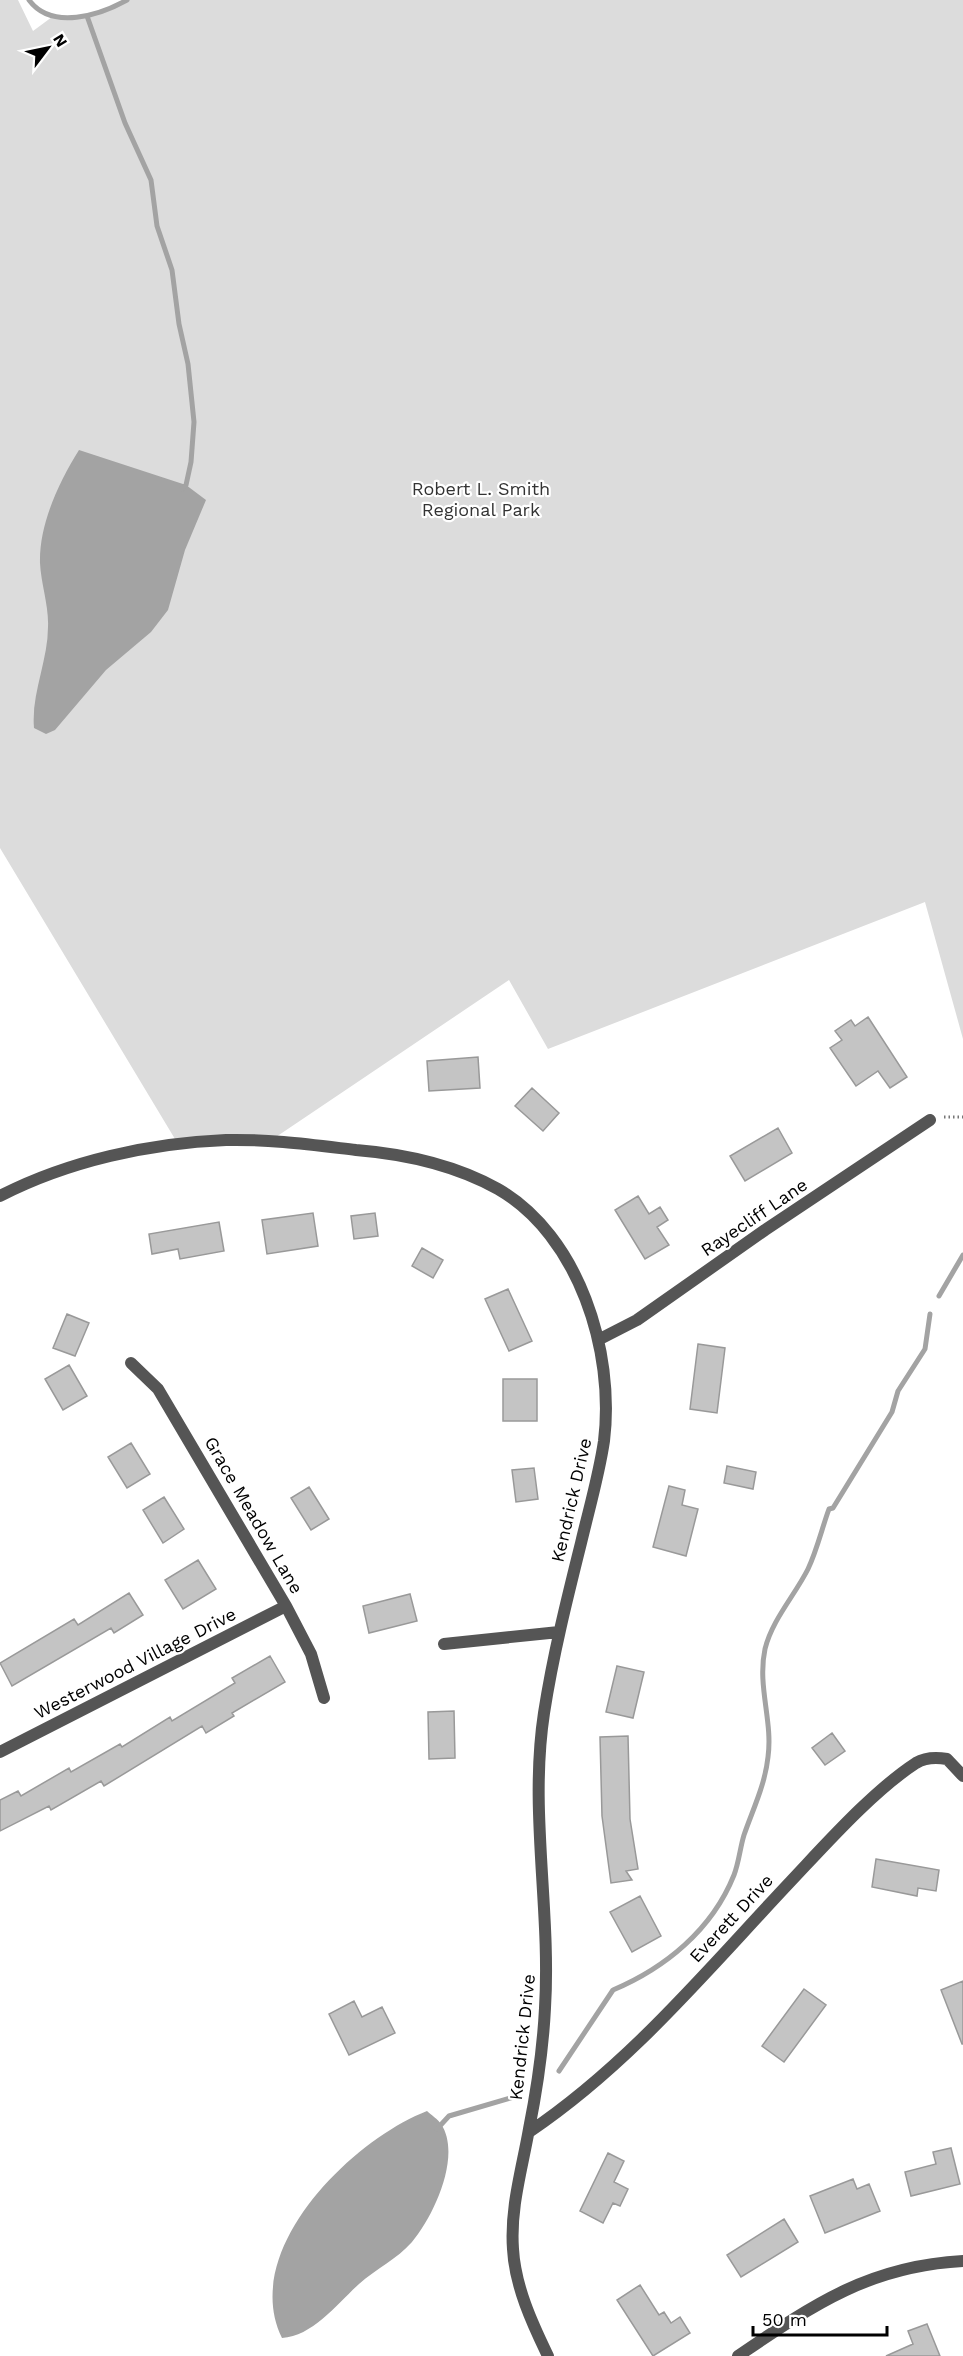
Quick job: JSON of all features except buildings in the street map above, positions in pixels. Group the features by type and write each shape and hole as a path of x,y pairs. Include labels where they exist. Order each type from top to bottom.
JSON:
{"street":[{"name":"Rayecliff Lane","path":"598,1340 637,1320 765,1230 930,1120"},
{"name":"Kendrick Drive","path":"0,1196 43,1177 102,1158 178,1144 270,1141 372,1151 419,1159 467,1174 499,1190 524,1207 558,1246 582,1290 598,1340 604,1403 604,1437 559,1632 543,1719 538,1830 547,1965 545,2012 529,2132 518,2183 513,2254 529,2314 548,2356"},
{"name":"Grace Meadow Lane","path":"131,1363 158,1389 286,1606 311,1654 324,1698"},
{"name":"Westerwood Village Drive","path":"0,1752 286,1606"},
{"path":"444,1644 559,1632"},
{"name":"Everett Drive","path":"529,2132 564,2108 608,2071 674,2006 813,1858 874,1798 917,1762 929,1758 946,1759 963,1776"},
{"path":"738,2356 846,2289 900,2269 963,2261"}],"path":[{"path":"930,1120 963,1117"}],"green space":[{"name":"Robert L. Smith Regional Park","path":"0,0 18,0 33,31 52,17 87,16 108,11 127,0 963,0 963,1039 925,902 548,1049 509,980 270,1141 178,1144 0,848"}],"shaded area":[{"path":"79,450 186,485 206,500 185,550 168,610 151,632 106,670 55,730 46,734 34,728 35,703 48,627 40,563 41,548 52,504"},
{"path":"427,2111 441,2124 447,2137 448,2152 443,2185 429,2217 406,2248 359,2284 324,2318 304,2332 282,2338 273,2304 276,2269 289,2235 310,2202 337,2172 367,2146 397,2125"}],"waterway":[{"path":"29,0 39,10 63,18 90,15 127,0"},
{"path":"87,16 125,123 151,180 157,226 172,270 179,324 188,364 194,422 191,462 186,485 182,489"},
{"path":"939,1296 963,1255"},
{"path":"559,2071 613,1990 651,1970 685,1945 700,1930 725,1895 736,1870 744,1835 766,1767 769,1730 763,1663 768,1638 808,1569 829,1509 833,1508 892,1412 898,1391 925,1349 930,1314"},
{"path":"437,2129 449,2116 517,2096"}]}
